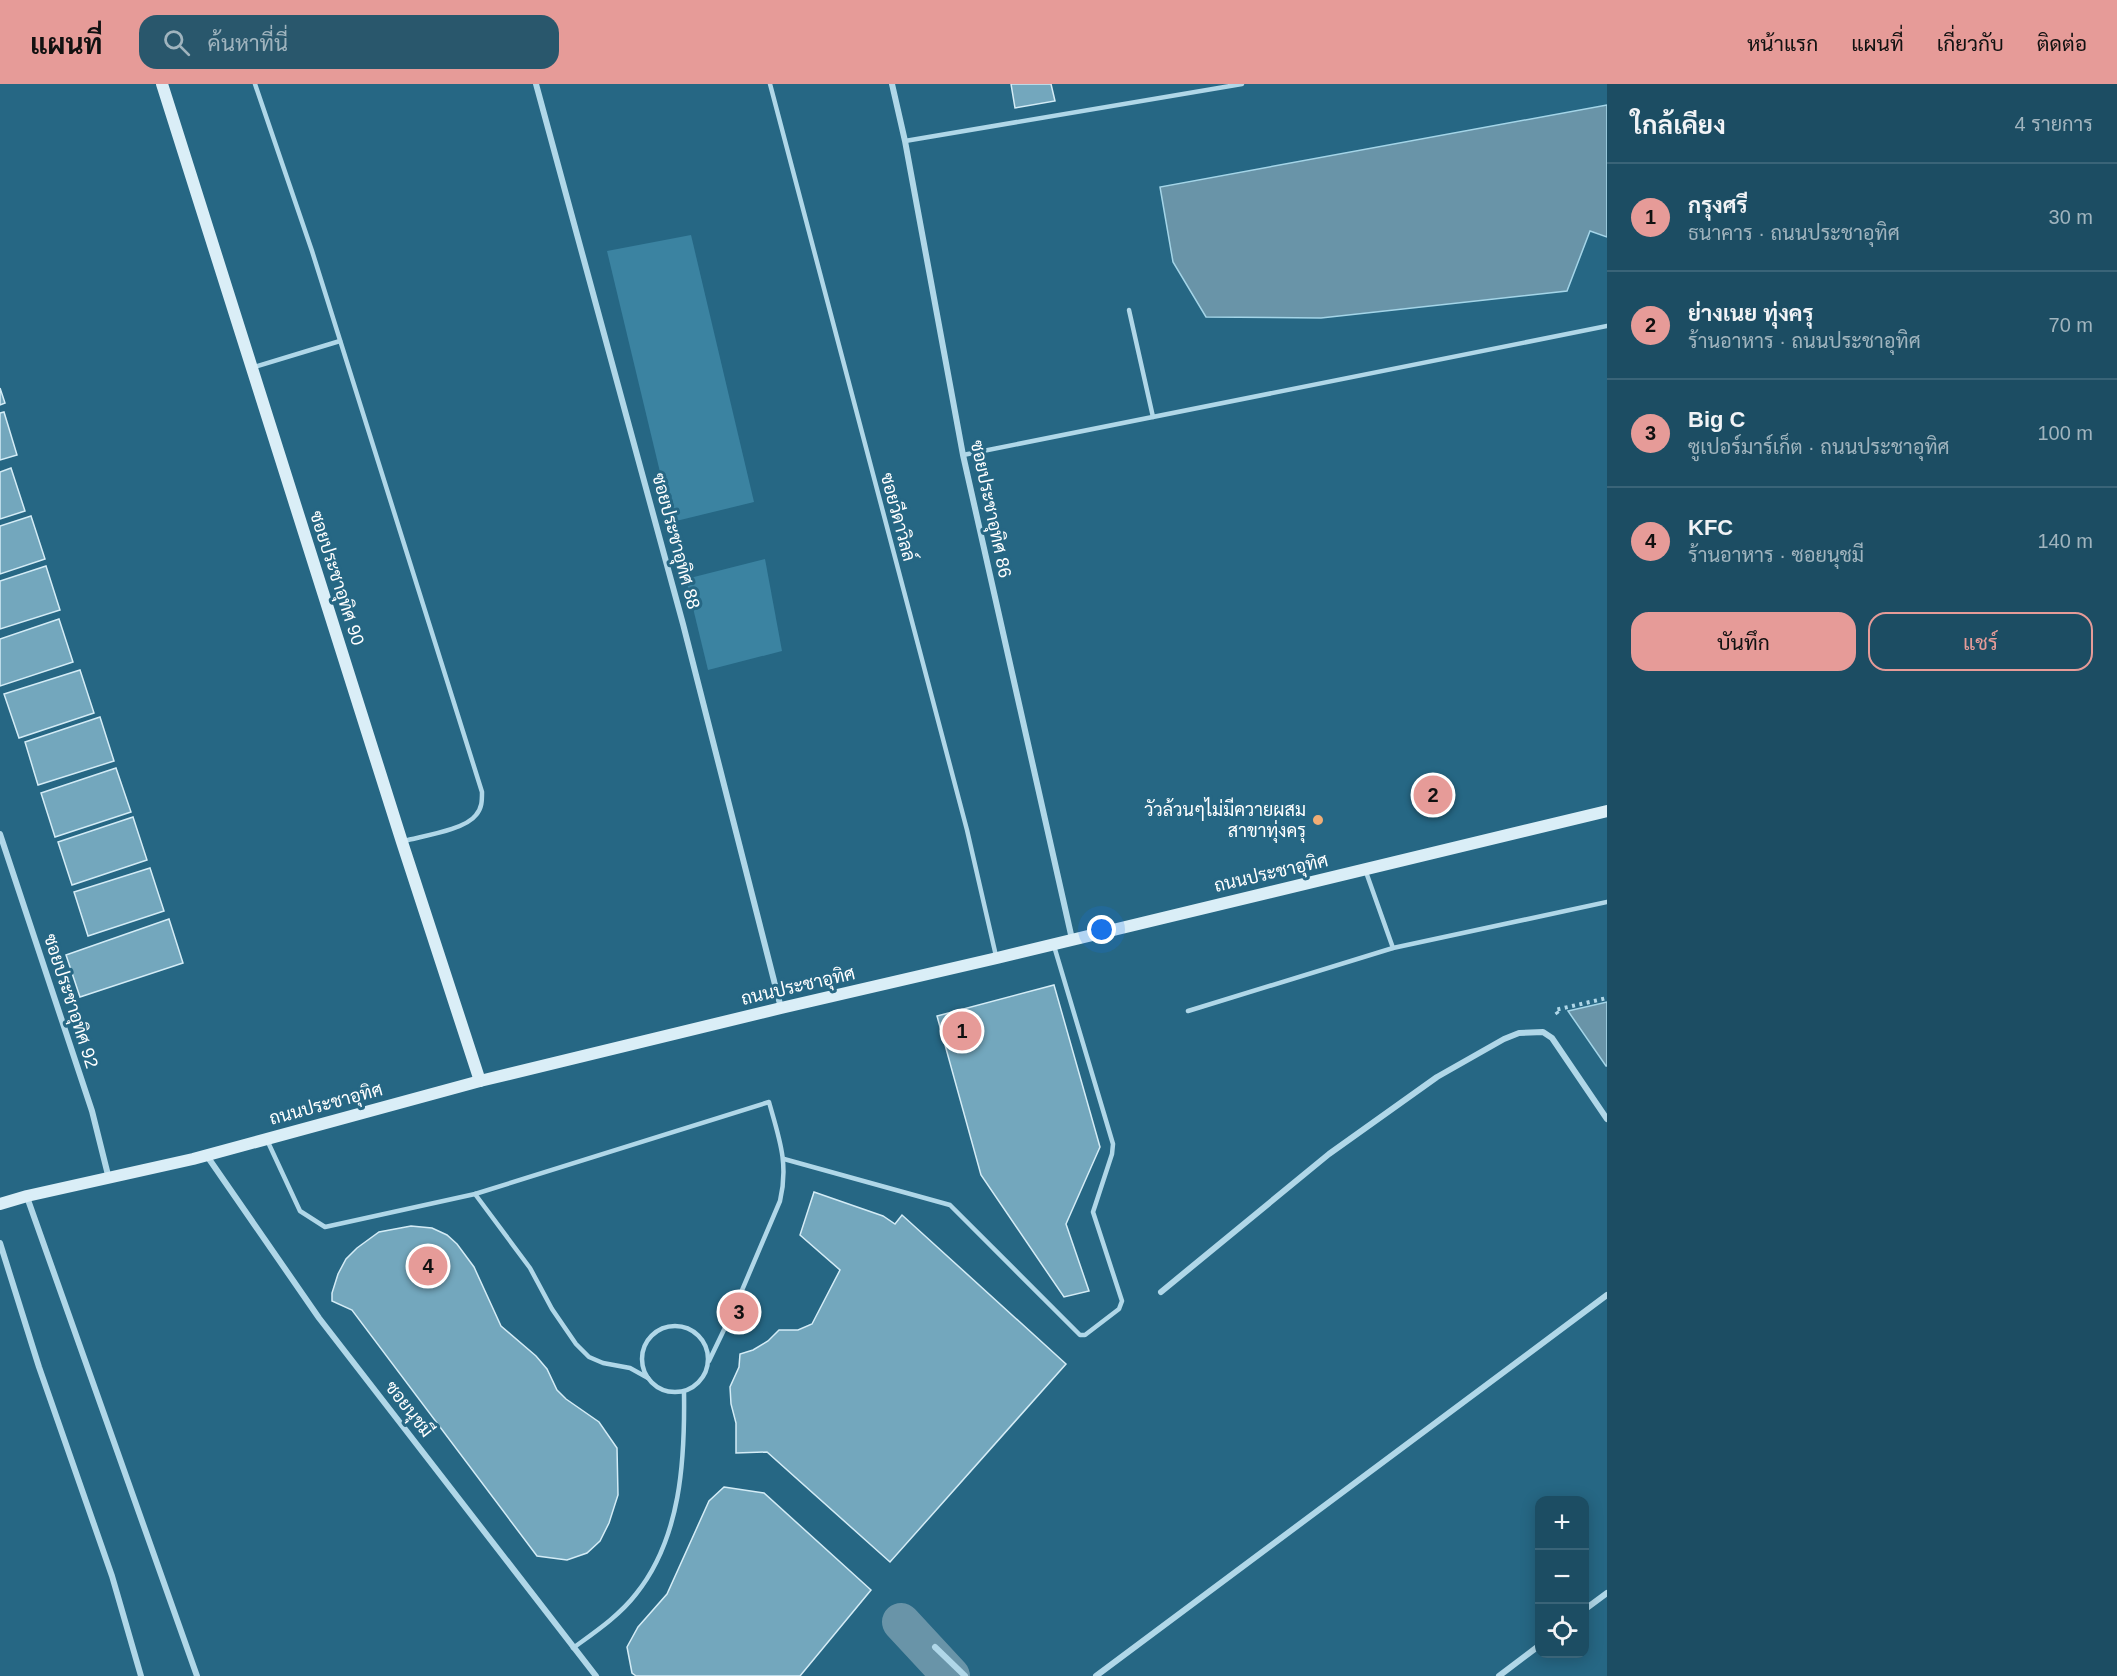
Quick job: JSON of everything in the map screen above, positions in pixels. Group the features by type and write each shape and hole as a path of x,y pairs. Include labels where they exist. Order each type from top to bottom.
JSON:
{"main road":[{"name":"ซอยประชาอุทิศ 90","path":"162,84 480,1082"},
{"name":"ถนนประชาอุทิศ","path":"0,1204 207,1155 480,1082 782,1008 1607,811"}],"street":[{"name":"ซอยประชาอุทิศ 88","path":"536,84 683,624 782,1008"},
{"name":"ซอยประชาอุทิศ 86","path":"892,84 905,141 963,455 1072,939"},
{"name":"ซอยประชาอุทิศ 92","path":"0,834 92,1110 110,1179"},
{"path":"1161,1292 1329,1154 1393,1107 1437,1077 1519,1034 1543,1032 1552,1038 1607,1119"},
{"name":"ซอยนุชมี","path":"207,1155 319,1318 596,1676"},
{"path":"27,1196 197,1676"},
{"path":"0,1243 39,1367 112,1576 141,1676"},
{"path":"1096,1676 1607,1295"},
{"path":"1589,1606 1607,1593"},
{"path":"935,1647 965,1676"},
{"path":"1499,1676 1535,1648"}],"lane":[{"path":"255,84 340,341 482,792 481,806 475,817 463,825 402,842"},
{"name":"ซอยวีดาวิลล์","path":"770,84 967,830 997,958"},
{"path":"905,141 1242,84"},
{"path":"1129,310 1153,417"},
{"path":"963,455 1607,326"},
{"path":"251,368 340,341"},
{"path":"1365,869 1393,948"},
{"path":"1188,1011 1393,948 1607,902"},
{"path":"784,1159 950,1205 1080,1335 1085,1335 1119,1309 1122,1301 1093,1212 1112,1154 1113,1144 1053,944"},
{"path":"266,1139 300,1211 325,1227 475,1194 769,1102 784,1159 784,1186 780,1201 706,1371 701,1380 684,1392 663,1390 653,1385 648,1378 642,1368 641,1357 644,1346 660,1329 683,1326 702,1338 708,1349 709,1361"},
{"path":"475,1194 530,1268 552,1309 576,1344 589,1356 603,1363 630,1368 648,1378"},
{"path":"573,1648 596,1632 635,1596 648,1579 660,1554 669,1530 682,1472 684,1392"}],"path":[{"path":"1555,1010 1607,998"}],"shaded area":[{"path":"1607,105 1607,237 1590,231 1567,291 1321,318 1206,317 1173,262 1160,187"},
{"path":"691,235 754,502 672,522 607,251"},
{"path":"765,559 782,651 708,670 686,579"},
{"path":"1607,1002 1607,1066 1606,1066 1568,1011"}],"building":[{"path":"1011,84 1051,84 1055,101 1015,108"},
{"path":"0,388 5,403 0,405"},
{"path":"4,412 17,455 0,460 0,413"},
{"path":"11,468 25,511 0,519 0,472"},
{"path":"31,516 45,559 0,574 0,526"},
{"path":"46,566 60,610 0,629 0,581"},
{"path":"59,619 73,662 0,686 0,639"},
{"path":"80,670 94,713 19,738 4,694"},
{"path":"100,717 114,761 38,785 25,742"},
{"path":"116,768 131,812 55,837 41,793"},
{"path":"133,817 147,860 72,885 58,842"},
{"path":"150,868 164,911 88,936 74,892"},
{"path":"169,919 183,963 80,997 66,955"},
{"path":"1054,985 1100,1147 1066,1224 1089,1291 1064,1297 981,1175 937,1016"},
{"path":"814,1192 883,1216 895,1224 902,1215 1066,1364 890,1562 767,1452 736,1453 736,1423 731,1404 730,1387 739,1367 740,1354 753,1350 768,1341 779,1330 798,1330 812,1324 840,1270 800,1235"},
{"path":"411,1226 432,1228 447,1235 457,1244 474,1267 501,1326 536,1356 547,1369 557,1390 566,1399 599,1422 617,1448 618,1495 609,1523 600,1541 587,1553 567,1560 537,1556 352,1310 332,1301 338,1274 346,1259 357,1248 379,1232"},
{"path":"724,1487 764,1493 871,1590 800,1676 636,1676 632,1673 627,1647 638,1627 667,1594 709,1501"}],"waterway":[{"path":"901,1622 951,1676"}],"place":[{"name":"ย่างเนย ทุ่งครุ","path":"1433,795"},
{"name":"วัวล้วนๆไม่มีควายผสม สาขาทุ่งครุ","path":"1318,820"},
{"name":"กรุงศรี","path":"962,1031"},
{"name":"KFC","path":"428,1266"},
{"name":"Big C","path":"739,1312"}]}
